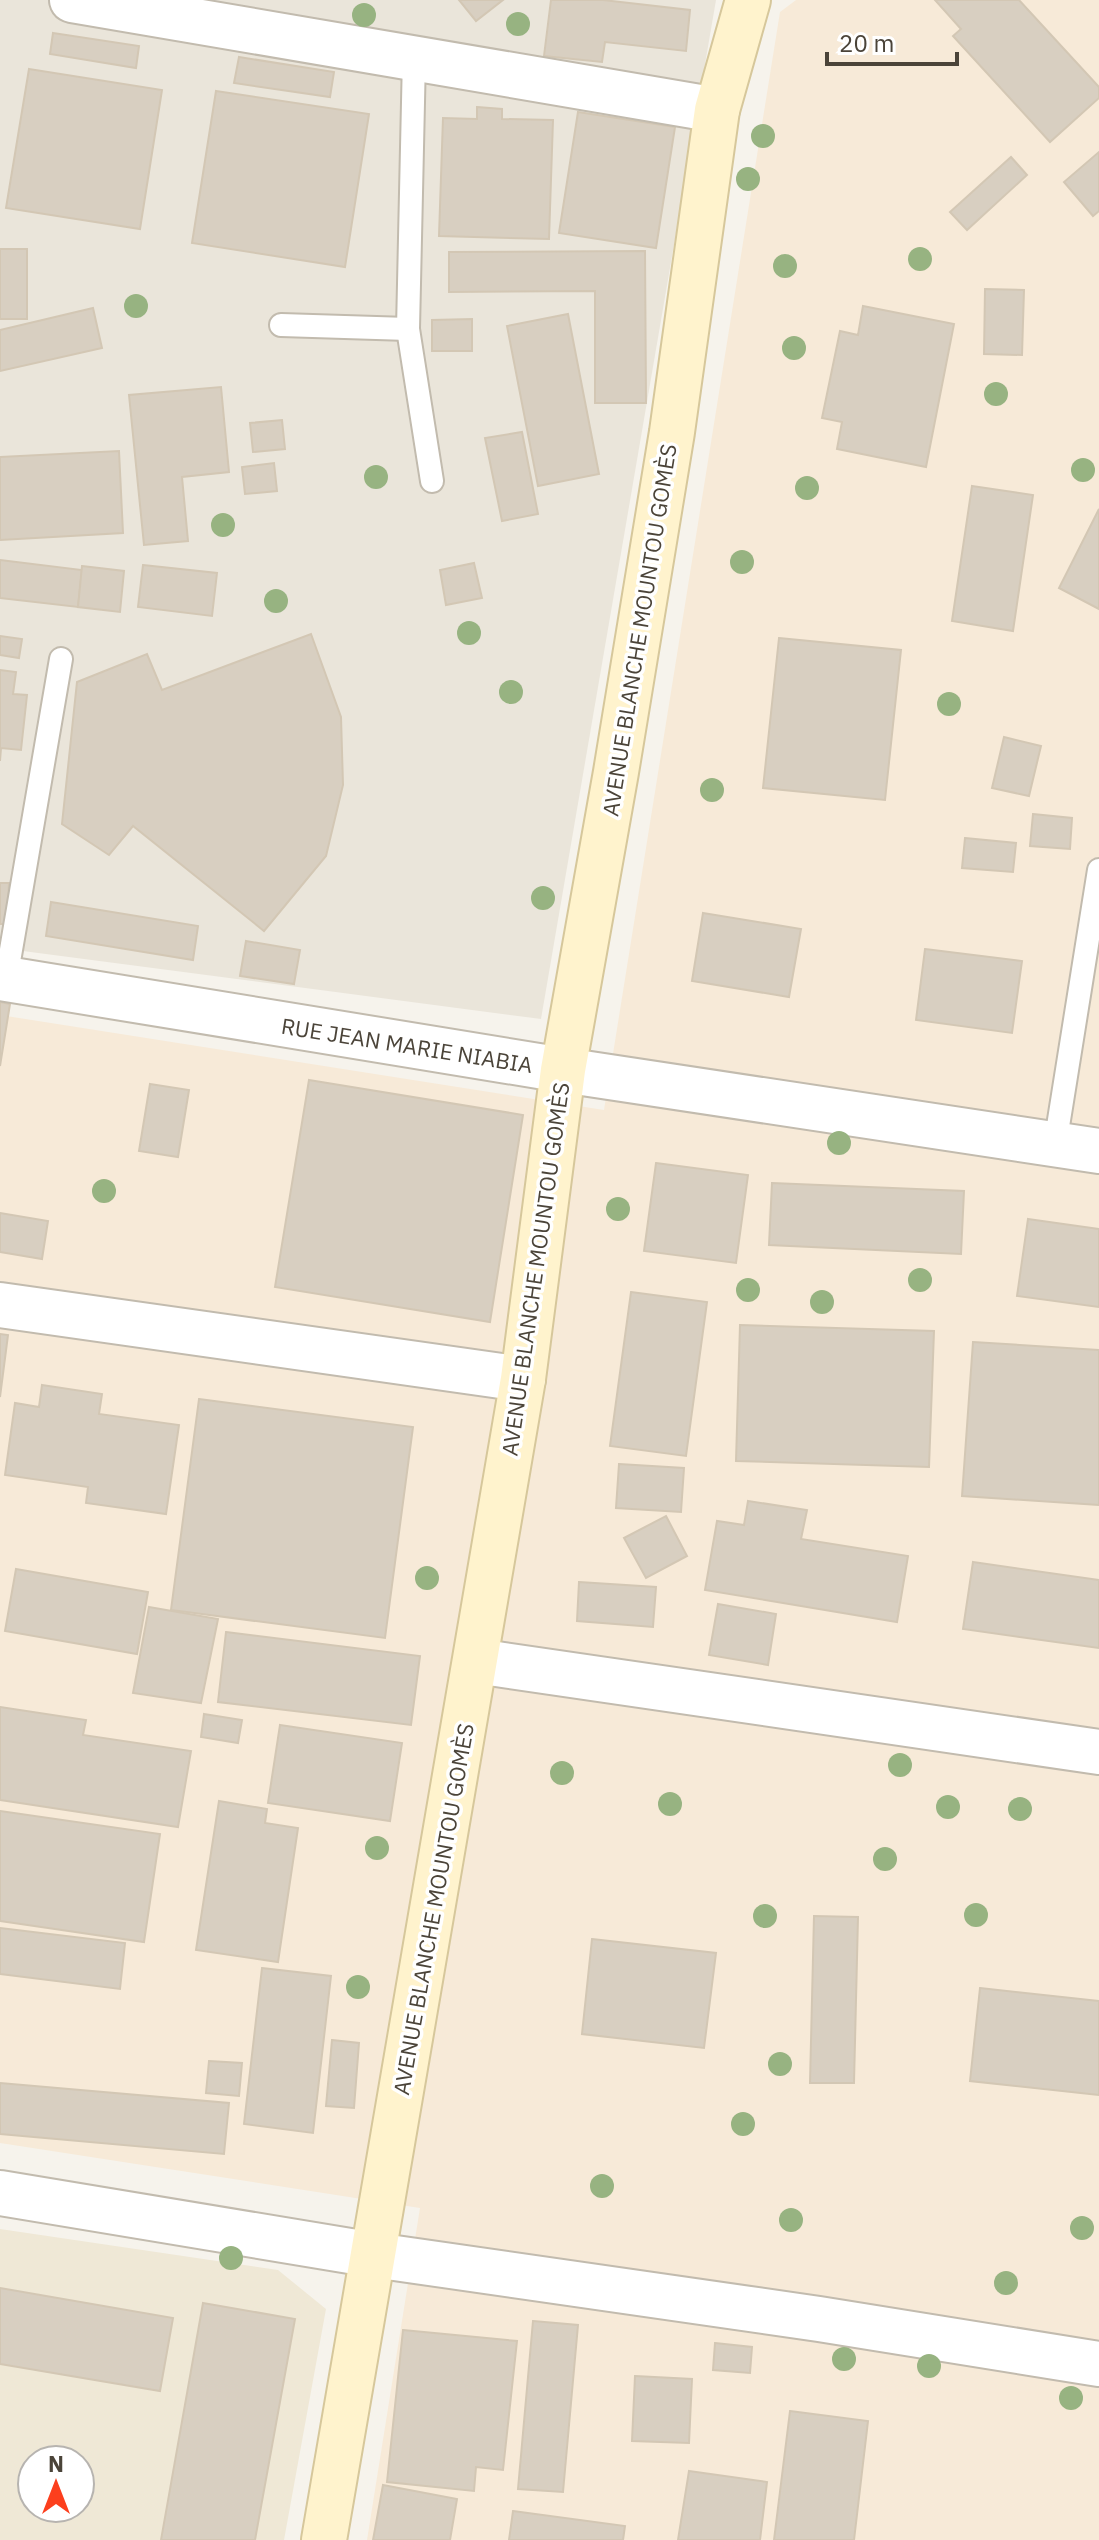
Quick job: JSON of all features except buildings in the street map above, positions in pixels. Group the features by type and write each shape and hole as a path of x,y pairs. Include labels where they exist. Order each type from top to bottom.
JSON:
{"street":[{"path":"72,0 717,110"},
{"name":"AVENUE BLANCHE MOUNTOU GOMÈS","path":"324,2540 523,1379 563,1070 672,432 717,110 748,0"},
{"name":"RUE JEAN MARIE NIABIA","path":"3,979 563,1070 1099,1151"},
{"path":"0,1305 523,1379"},
{"path":"476,1661 1099,1752"},
{"path":"0,2193 374,2255 819,2319 1099,2364"}],"lane":[{"path":"414,57 408,329 432,481"},
{"path":"281,325 408,329"},
{"path":"3,979 61,659"},
{"path":"1055,1145 1099,870"}],"shaded area":[{"path":"0,0 716,0 541,1019 0,948"},
{"path":"796,0 1099,0 1099,2540 367,2540 420,2208 0,2143 0,1015 604,1110 780,12"},
{"path":"0,2229 278,2270 326,2309 284,2540 0,2540"}]}
